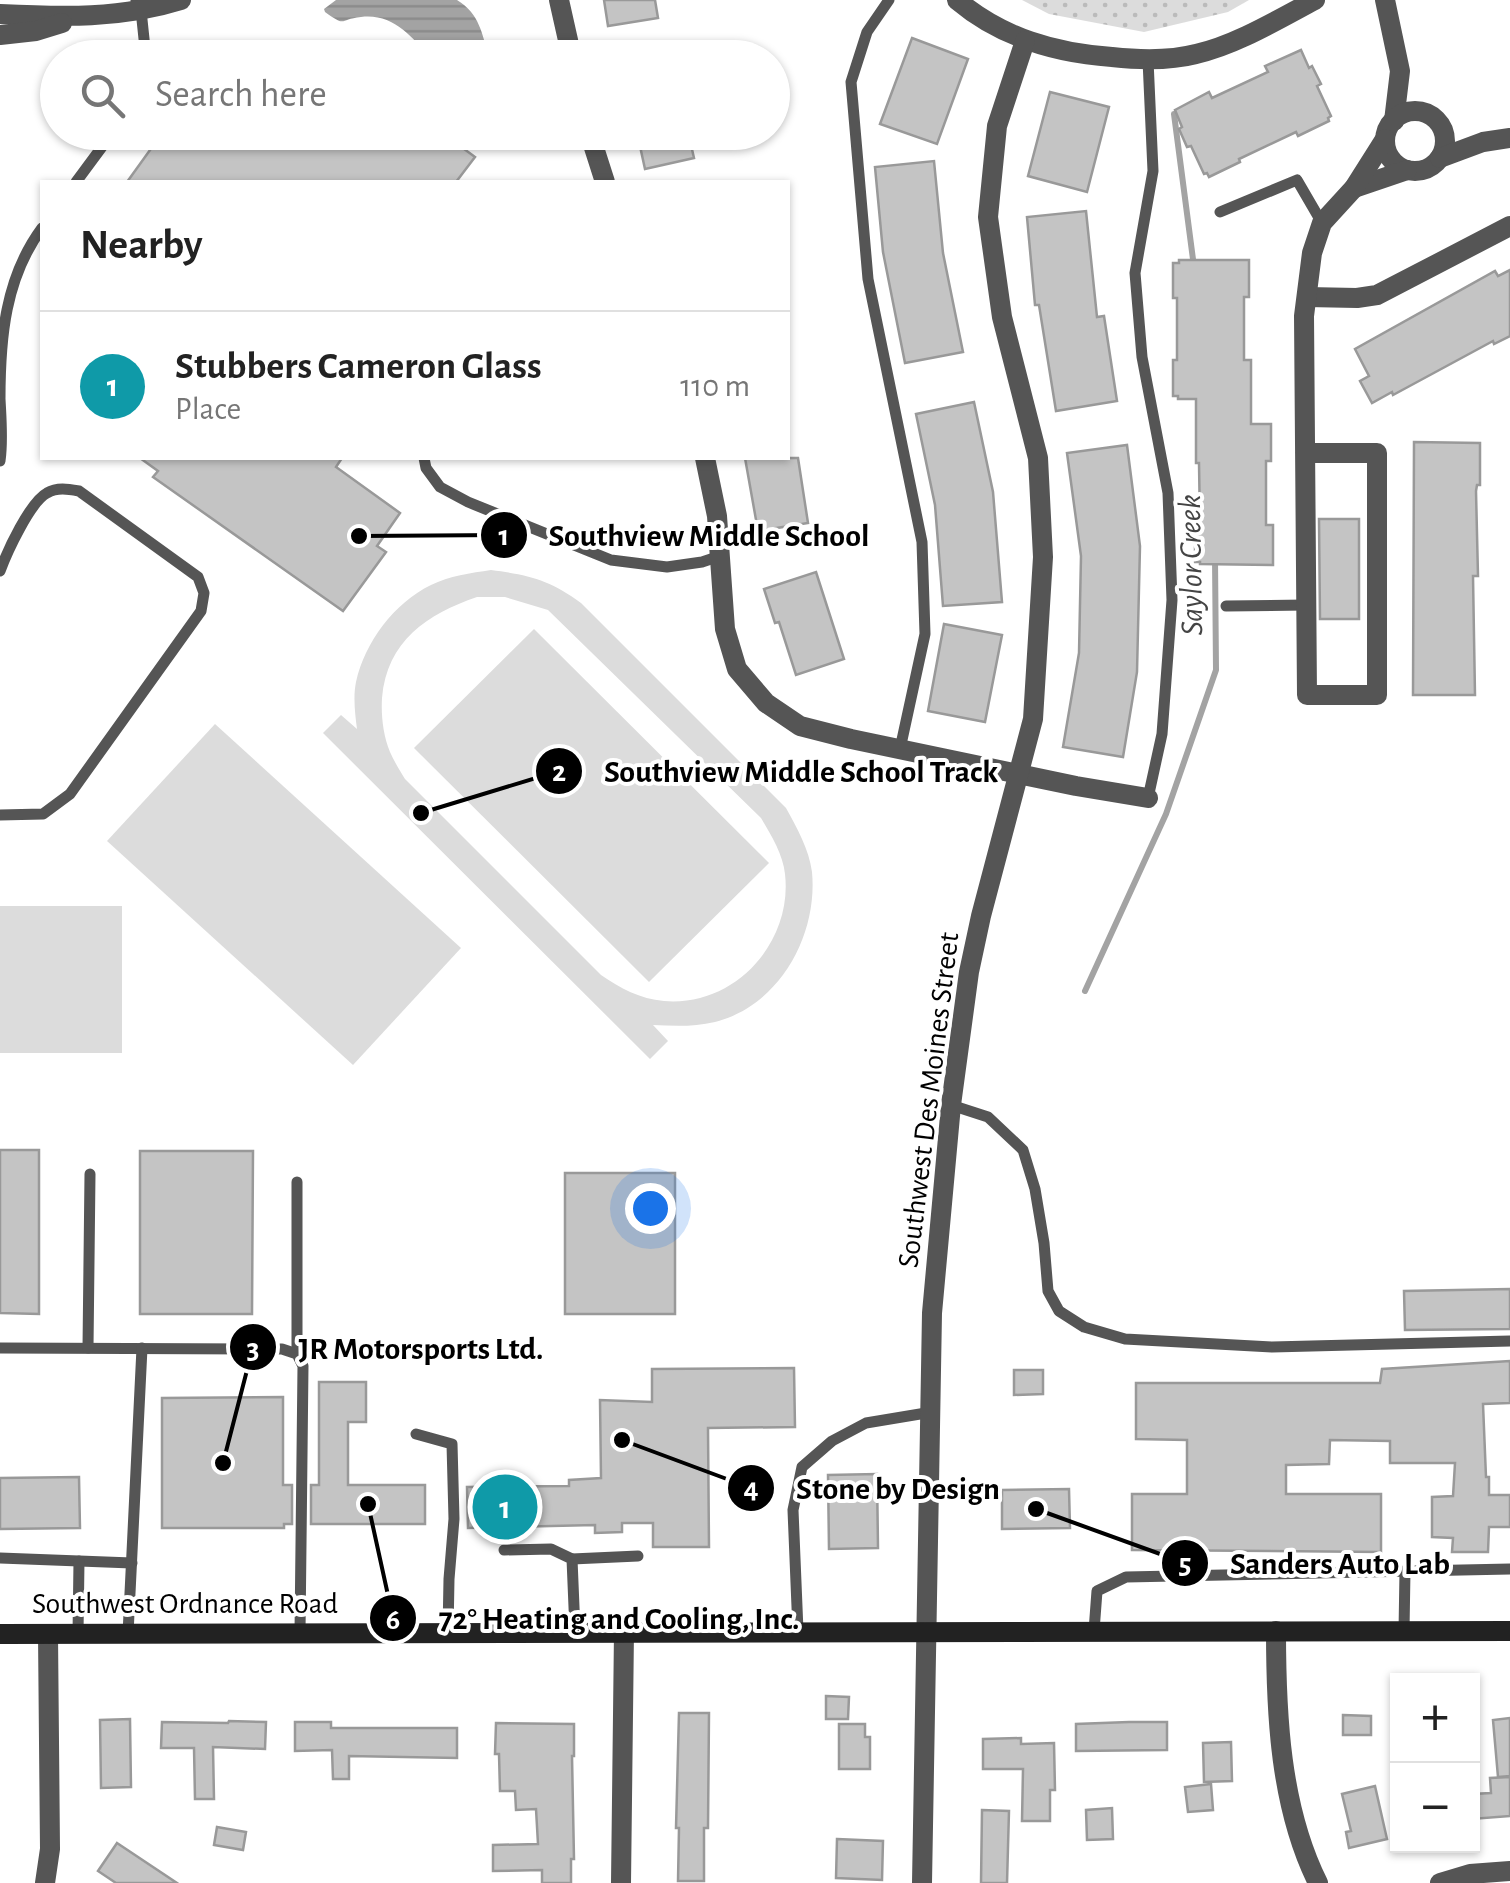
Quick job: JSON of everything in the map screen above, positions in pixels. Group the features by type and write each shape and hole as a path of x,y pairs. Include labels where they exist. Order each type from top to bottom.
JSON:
{"street":[{"path":"0,35 138,5 181,0"},
{"path":"559,0 568,40"},
{"path":"957,0 971,12 1025,41 1072,54 1148,60 1197,54 1259,30 1315,0"},
{"path":"1386,0 1400,71 1386,150 1391,159 1407,170"},
{"path":"0,14 76,18"},
{"name":"Southwest Des Moines Street","path":"922,1883 932,1313 951,1104 969,972 1033,719 1043,556 1038,458 1002,317 988,217 997,126 1025,41"},
{"path":"1400,71 1446,140 1440,158"},
{"path":"1305,454 1377,453 1376,694 1307,695 1306,605 1304,316 1312,253 1322,223 1354,188 1390,130 1412,112 1423,112 1483,142"},
{"path":"1354,188 1407,170 1426,170 1440,158 1483,142 1510,138"},
{"path":"595,150 604,180"},
{"path":"1307,297 1377,295 1510,226"},
{"path":"706,460 717,516 725,629 738,669 766,703 800,726 1148,798"},
{"path":"1276,1630 1276,1700 1286,1770 1303,1846 1318,1883"},
{"path":"621,1883 624,1631"},
{"name":"Southwest Ordnance Road","path":"0,1634 1510,1632"},
{"path":"45,1883 50,1849 48,1634"},
{"path":"1440,1883 1470,1874 1510,1871"}],"lane":[{"path":"889,0 867,32 851,82 868,278 922,542 925,634 900,749"},
{"path":"138,5 143,40"},
{"path":"1148,60 1152,171 1135,274 1142,357 1168,493 1172,600 1162,734 1148,798"},
{"path":"77,180 100,150"},
{"path":"1220,212 1297,180 1322,223"},
{"path":"0,461 4,317 13,282 40,232"},
{"path":"424,460 440,487 611,560 667,567 720,556"},
{"path":"0,571 31,511 45,493 64,488 79,490 198,577 204,593 201,611 70,794 43,814 0,815"},
{"path":"1226,606 1306,605"},
{"path":"951,1104 988,1117 1022,1150 1035,1189 1048,1290 1059,1311 1084,1327 1125,1339 1272,1347 1510,1341"},
{"path":"88,1348 90,1174"},
{"path":"296,1182 297,1354 303,1366 300,1632"},
{"path":"0,1348 282,1350 297,1354"},
{"path":"128,1634 142,1348"},
{"path":"798,1631 793,1510 802,1467 832,1442 866,1422 932,1412"},
{"path":"416,1434 452,1444 454,1519 448,1632"},
{"path":"504,1550 551,1549 572,1559 638,1556"},
{"path":"0,1558 132,1563"},
{"path":"572,1559 575,1631"},
{"path":"78,1634 79,1561"},
{"path":"1094,1630 1097,1591 1126,1577 1510,1569"},
{"path":"1404,1631 1405,1571"}],"shaded area":[{"path":"336,0 457,0 475,18 484,40 413,40 392,22 372,17 337,20 324,9"},
{"path":"1022,0 1249,0 1228,12 1144,32 1049,14"},
{"path":"491,570 539,580 581,603 786,808 808,855 812,896 801,943 790,965 758,1001 738,1014 692,1025 653,1025 668,1041 650,1059 323,733 341,715 357,729 355,693 360,667 374,638 393,613 431,585","holes":["477,597 505,597 548,610 761,818 782,859 785,900 769,946 735,982 690,1000 664,1001 639,995 608,980 401,773 388,746 382,719 385,678 401,645 426,621 459,604"]},
{"path":"534,629 769,863 649,982 414,748"},
{"path":"215,724 461,948 353,1065 107,841"},
{"path":"0,906 122,906 122,1053 0,1053"}],"building":[{"path":"604,0 655,0 658,18 608,26"},
{"path":"912,38 968,59 937,144 880,124"},
{"path":"1301,50 1321,84 1317,86 1331,116 1329,121 1298,136 1296,132 1209,177 1204,174 1191,146 1187,147 1175,110 1209,92 1212,98 1268,72 1265,66"},
{"path":"1050,92 1109,107 1087,192 1028,176"},
{"path":"150,150 465,150 475,157 458,180 128,180"},
{"path":"641,150 692,150 694,158 645,169"},
{"path":"934,161 943,253 963,352 905,363 883,252 875,167"},
{"path":"1086,211 1097,317 1104,316 1117,401 1056,411 1039,305 1035,305 1027,217"},
{"path":"1249,260 1249,297 1244,297 1244,360 1251,360 1251,424 1271,424 1271,461 1266,461 1266,525 1273,525 1273,565 1195,562 1195,525 1200,525 1196,399 1173,396 1177,298 1173,298 1173,263"},
{"path":"1510,270 1510,336 1372,403 1360,381 1369,376 1355,349 1495,271 1498,276"},
{"path":"974,402 993,492 1002,602 943,606 935,505 916,414"},
{"path":"1414,442 1480,443 1480,485 1476,491 1478,576 1473,576 1475,695 1413,695"},
{"path":"1127,445 1140,546 1137,672 1123,757 1063,747 1079,653 1081,556 1067,453"},
{"path":"798,458 808,523 758,531 745,460"},
{"path":"143,460 341,460 336,467 400,513 377,546 386,552 343,611 153,477 158,471"},
{"path":"1319,519 1359,519 1359,619 1320,619"},
{"path":"816,572 844,659 796,675 764,589"},
{"path":"944,624 1002,635 985,722 928,711"},
{"path":"0,1150 39,1150 39,1314 0,1313"},
{"path":"140,1151 253,1151 252,1314 140,1314"},
{"path":"565,1173 675,1173 675,1314 565,1314"},
{"path":"1510,1289 1510,1329 1405,1330 1404,1291"},
{"path":"1510,1361 1510,1403 1483,1404 1489,1495 1510,1495 1510,1527 1489,1527 1488,1552 1452,1552 1453,1538 1432,1537 1432,1497 1453,1496 1455,1463 1390,1463 1390,1441 1330,1440 1329,1464 1286,1465 1286,1494 1381,1494 1381,1552 1132,1550 1132,1494 1187,1494 1187,1440 1136,1439 1136,1383 1380,1383 1382,1369"},
{"path":"794,1368 795,1427 708,1428 709,1547 653,1547 653,1523 622,1523 622,1532 595,1533 595,1525 468,1528 467,1487 569,1486 569,1480 601,1478 600,1400 652,1402 652,1369"},
{"path":"1014,1370 1043,1370 1043,1394 1014,1395"},
{"path":"319,1382 366,1382 366,1422 348,1422 348,1485 425,1485 425,1524 311,1524 311,1485 319,1485"},
{"path":"283,1397 283,1485 292,1485 292,1524 284,1524 284,1528 162,1528 162,1398"},
{"path":"877,1474 878,1548 829,1549 828,1475"},
{"path":"79,1477 80,1528 0,1529 0,1478"},
{"path":"1069,1489 1070,1528 1002,1529 1002,1490"},
{"path":"826,1696 849,1697 848,1719 826,1719"},
{"path":"679,1713 709,1713 704,1881 678,1881"},
{"path":"1343,1715 1371,1716 1371,1735 1343,1735"},
{"path":"1510,1718 1510,1776 1498,1777 1493,1720"},
{"path":"130,1719 131,1787 101,1788 100,1720"},
{"path":"162,1722 266,1722 265,1749 213,1747 214,1799 195,1799 194,1748 161,1748"},
{"path":"295,1722 331,1722 331,1728 457,1728 457,1758 349,1756 349,1779 333,1779 332,1750 295,1751"},
{"path":"1167,1722 1167,1750 1076,1751 1076,1724"},
{"path":"496,1723 574,1724 571,1883 542,1883 542,1870 493,1871 493,1845 538,1844 536,1809 516,1810 515,1791 500,1791"},
{"path":"839,1724 865,1724 865,1737 870,1737 870,1769 839,1769"},
{"path":"1021,1738 1021,1744 1054,1743 1055,1790 1050,1790 1050,1821 1022,1821 1023,1769 983,1769 983,1739"},
{"path":"1231,1742 1232,1781 1204,1782 1203,1743"},
{"path":"1510,1777 1510,1816 1480,1818 1480,1794 1491,1793 1490,1778"},
{"path":"1211,1784 1213,1810 1188,1812 1185,1787"},
{"path":"1375,1786 1387,1839 1349,1848 1346,1832 1351,1831 1342,1794"},
{"path":"1112,1808 1113,1839 1087,1840 1086,1810"},
{"path":"982,1810 1009,1811 1007,1883 981,1883"},
{"path":"217,1827 246,1832 243,1850 214,1845"},
{"path":"837,1839 883,1841 882,1880 836,1878"},
{"path":"117,1843 177,1883 116,1883 98,1871"}],"waterway":[{"name":"Saylor Creek","path":"1174,114 1194,267"},
{"name":"Saylor Creek","path":"1085,991 1166,814 1216,670 1215,558"}],"place":[{"name":"Southview Middle School","path":"359,536"},
{"name":"Southview Middle School Track","path":"421,813"},
{"name":"Stone by Design","path":"622,1440"},
{"name":"JR Motorsports Ltd.","path":"223,1463"},
{"name":"72° Heating and Cooling, Inc.","path":"368,1504"},
{"name":"Stubbers Cameron Glass","path":"505,1507"},
{"name":"Sanders Auto Lab","path":"1036,1509"}]}
